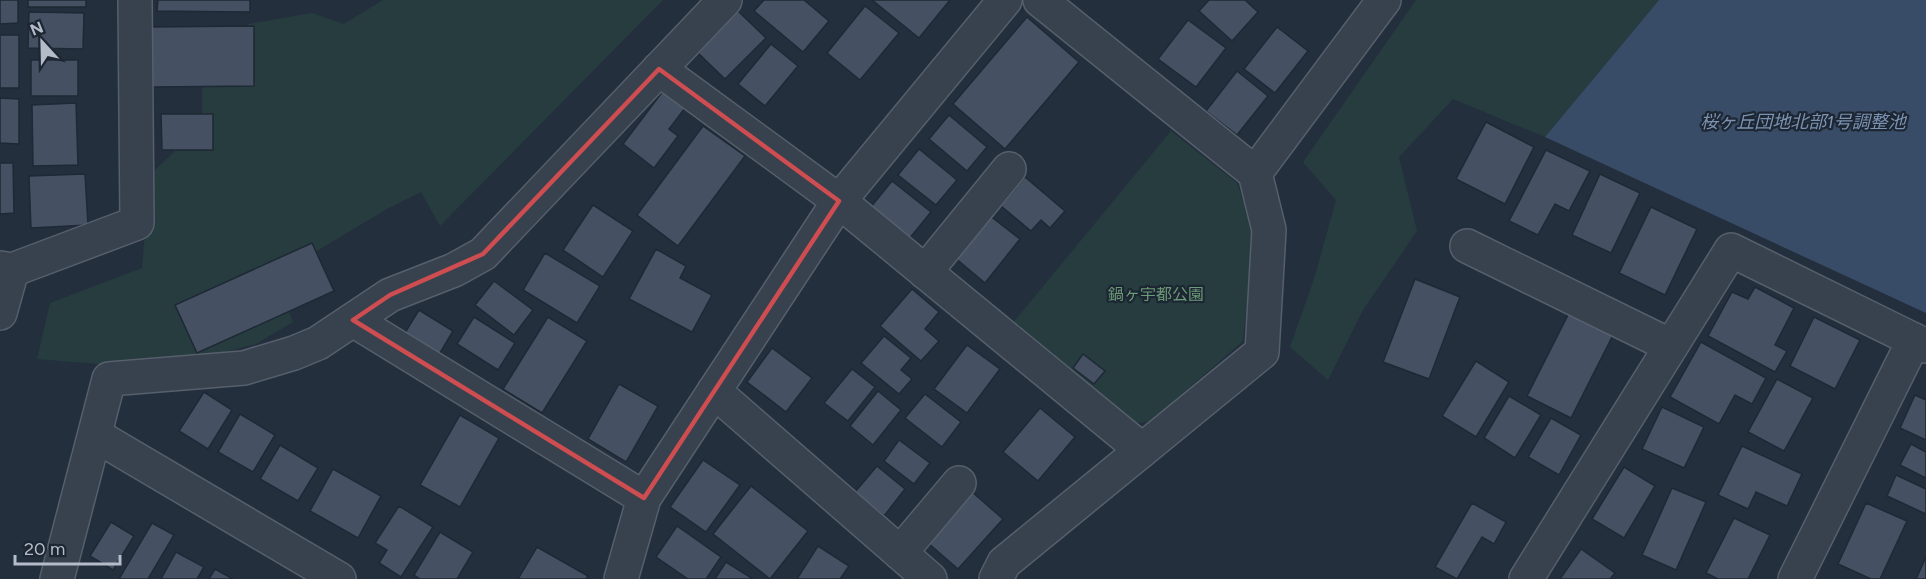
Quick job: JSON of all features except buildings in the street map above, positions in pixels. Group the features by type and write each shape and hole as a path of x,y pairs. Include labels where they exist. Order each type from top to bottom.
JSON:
{"street":[{"path":"0,313 6,269 137,223 135,0"},
{"path":"57,579 109,380 243,368 318,344 390,295 454,270 483,254 725,0"},
{"path":"621,579 644,498 839,201 1005,0"},
{"path":"996,579 1004,563 1262,352 1269,230 1254,172 1040,0"},
{"path":"1254,172 1384,0"},
{"path":"659,69 839,201 1142,450"},
{"path":"925,272 1009,169"},
{"path":"1467,246 1671,346"},
{"path":"1526,579 1731,250 1920,343 1796,579"},
{"path":"353,320 644,498"},
{"path":"714,391 930,579"},
{"path":"95,435 339,579"},
{"path":"900,553 959,483"}],"highlighted area":[{"path":"659,69 839,201 644,498 353,320 390,295 483,254"}],"green space":[{"path":"383,0 663,0 440,226 421,192 387,209 275,276 293,322 256,344 158,369 37,359 50,303 142,268 150,175 202,125 202,66 248,24 312,13 344,24"},
{"path":"1416,0 1659,0 1545,137 1453,99 1399,157 1417,231 1363,310 1328,380 1290,347 1314,279 1336,200 1303,162"},
{"name":"鍋ヶ宇都公園","path":"1171,131 1237,183 1254,231 1243,341 1151,421 1132,424 1008,329"}],"water":[{"name":"桜ヶ丘団地北部1号調整池","path":"1659,0 1926,0 1926,313 1545,137"}]}
